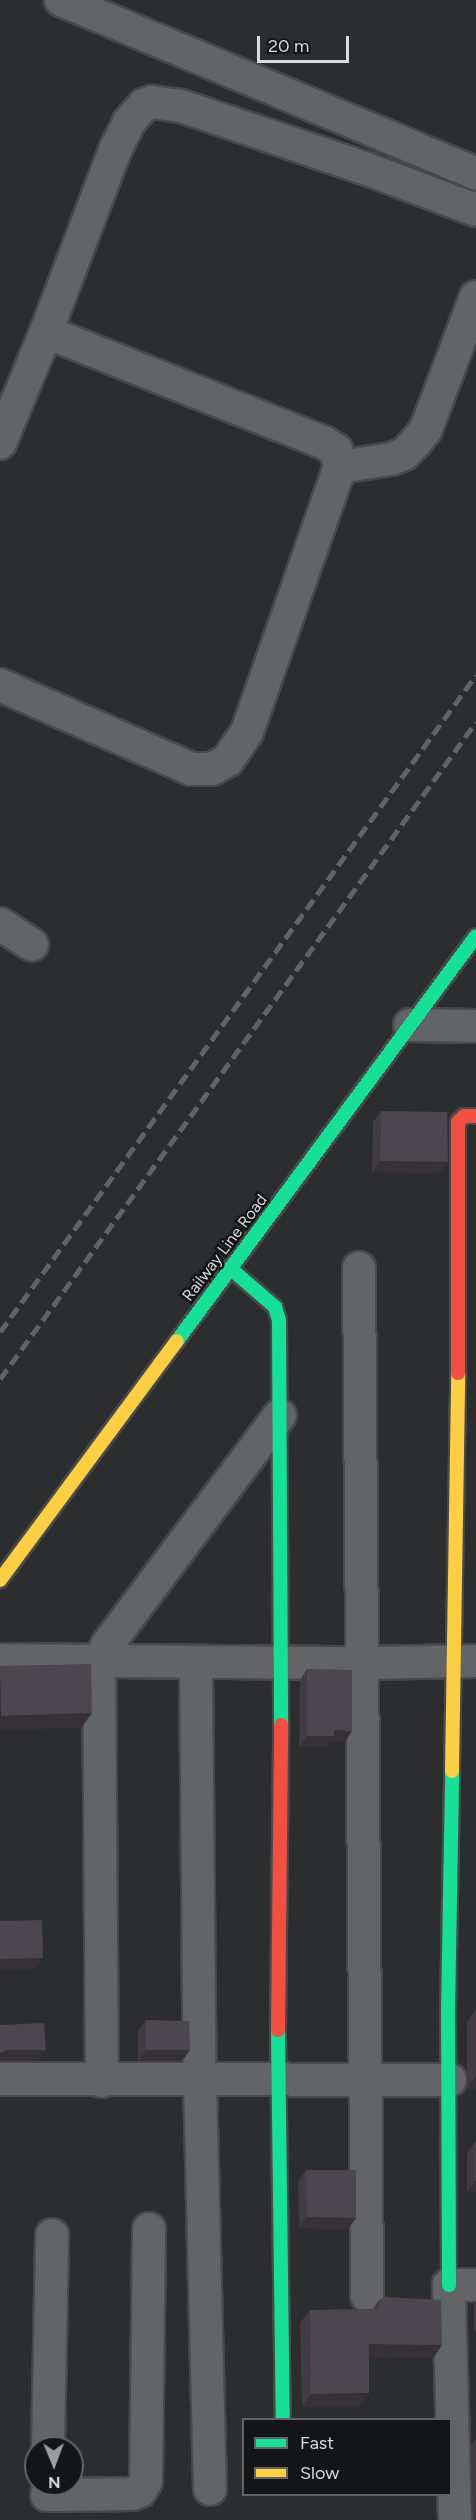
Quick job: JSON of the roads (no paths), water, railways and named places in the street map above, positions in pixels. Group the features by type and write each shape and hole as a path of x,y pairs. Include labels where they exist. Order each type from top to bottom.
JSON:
{"street":[{"path":"61,0 476,174"},
{"path":"0,443 46,332 122,132 137,111 152,102 182,106 367,169 476,210"},
{"path":"340,467 391,459 404,454 415,443 426,429 476,297"},
{"path":"0,685 191,769 212,769 228,760 247,732 340,467 336,450 325,443 46,332"},
{"path":"0,924 32,945"},
{"name":"Railway Line Road","path":"0,1580 476,936"},
{"path":"410,1025 476,1026"},
{"path":"462,2501 463,2285 448,2012 465,1661 458,1122 464,1116 476,1116"},
{"path":"230,1268 275,1307 279,1320 281,1662 278,2081 283,2418"},
{"path":"360,1268 367,2296"},
{"path":"102,2081 99,1661 108,1644 280,1415"},
{"path":"0,1660 362,1663 465,1661"},
{"path":"196,1662 200,2081 210,2489"},
{"path":"0,2079 450,2080"},
{"path":"47,2500 132,2494 140,2491 146,2481 149,2229"},
{"path":"48,2436 52,2235"}],"railway":[{"path":"0,1332 476,675"},
{"path":"0,1379 476,722"}]}
